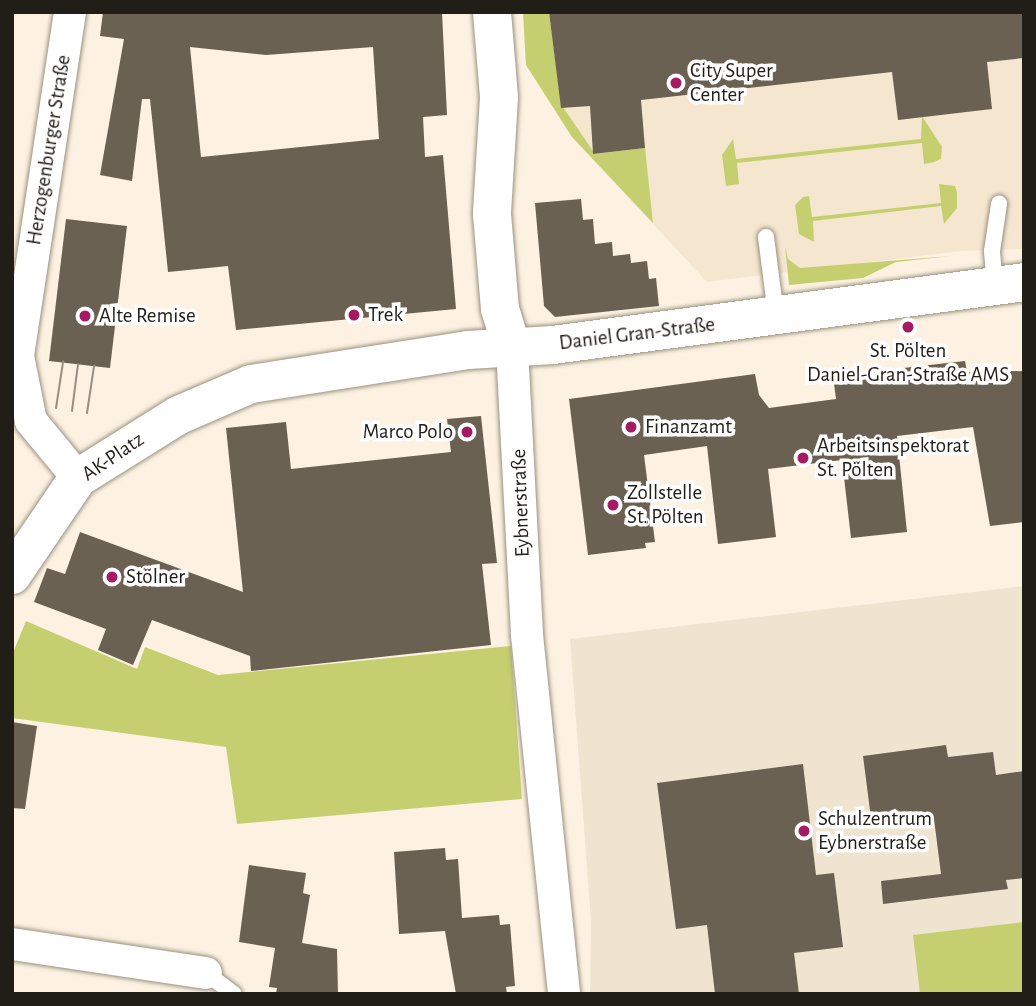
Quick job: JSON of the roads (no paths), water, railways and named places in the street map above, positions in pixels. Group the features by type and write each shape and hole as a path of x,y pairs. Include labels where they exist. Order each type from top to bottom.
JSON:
{"street":[{"name":"Herzogenburger Straße","path":"70,12 18,356 32,422 78,478"},
{"name":"Eybnerstraße","path":"492,12 499,98 492,214 500,309 512,348 527,635 564,994"},
{"name":"Daniel Gran-Straße","path":"251,384 1009,284"},
{"name":"AK-Platz","path":"12,575 78,478 179,415 251,384"},
{"path":"12,944 206,973"}],"lane":[{"path":"999,204 992,251 1009,284"},
{"path":"766,237 776,315"},
{"path":"206,973 234,994"}],"tram line":[{"path":"56,408 63,362"},
{"path":"72,411 78,364"},
{"path":"87,413 94,366"}],"place":[{"name":"City Super Center","path":"676,83"},
{"name":"Trek","path":"354,315"},
{"name":"Alte Remise","path":"85,316"},
{"name":"St. Pölten Daniel-Gran-Straße AMS","path":"908,327"},
{"name":"Finanzamt","path":"631,427"},
{"name":"Marco Polo","path":"467,432"},
{"name":"Arbeitsinspektorat St. Pölten","path":"803,458"},
{"name":"Zollstelle St. Pölten","path":"613,505"},
{"name":"Stölner","path":"112,577"},
{"name":"Schulzentrum Eybnerstraße","path":"804,831"}]}
